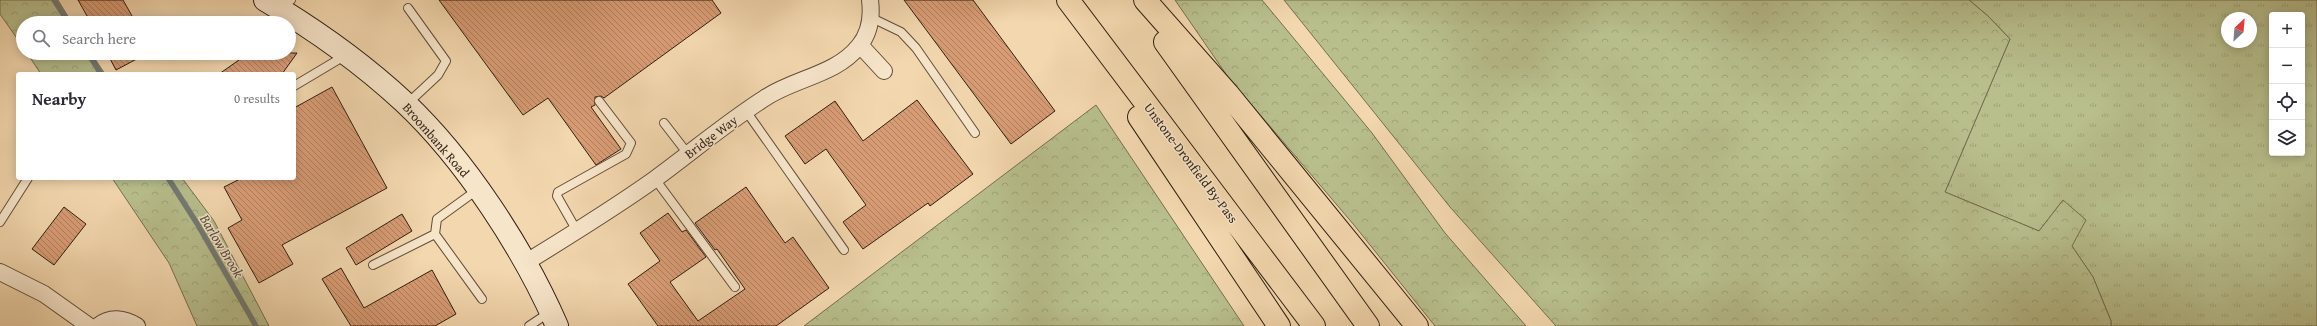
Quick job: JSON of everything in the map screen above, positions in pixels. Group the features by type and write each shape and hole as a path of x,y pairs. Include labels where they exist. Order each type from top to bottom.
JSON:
{"highway":[{"path":"1061,0 1278,326"},
{"name":"Unstone-Dronfield By-Pass","path":"1068,0 1314,326"},
{"path":"1135,0 1368,326"},
{"path":"1145,0 1228,94 1417,326"}],"street":[{"path":"870,0 872,18"},
{"name":"Broombank Road","path":"279,3 347,55 406,104 444,146 490,205 525,263 554,319"},
{"name":"Bridge Way","path":"525,263 577,232 655,179 766,96 798,80 836,67 860,45 872,18"},
{"path":"860,45 884,71"},
{"path":"0,272 44,294 89,326"},
{"path":"98,326 109,320 119,319 137,326"}],"lane":[{"path":"406,104 438,75 446,61 408,8"},
{"path":"872,18 901,32 916,48 975,133"},
{"path":"296,85 347,55"},
{"path":"577,232 557,196 558,192 626,154 631,143 599,101"},
{"path":"746,111 844,250"},
{"path":"664,123 688,154"},
{"path":"655,179 735,287"},
{"path":"0,222 27,180"},
{"path":"478,190 437,219 434,234 482,299"},
{"path":"373,265 434,234"},
{"path":"529,326 554,319"}],"green space":[{"path":"0,0 58,0 68,16 16,16 16,37 0,14"},
{"path":"1175,0 1262,0 1372,133 1445,233 1526,326 1435,326 1354,225 1228,77"},
{"path":"1284,0 1969,0 1988,16 2010,39 1945,192 2039,231 2063,200 2086,220 2072,246 2093,277 2111,321 2111,326 1556,326 1450,207"},
{"path":"1969,0 2317,0 2317,326 2111,326 2111,321 2093,277 2072,246 2063,200 2039,231 1945,192 2010,39 1988,16"},
{"path":"32,60 96,60 104,72 40,72"},
{"path":"1096,105 1244,326 804,326"},
{"path":"113,180 183,180 214,221 269,326 197,326 169,263"}],"building":[{"path":"78,0 123,0 132,16 87,16"},
{"path":"439,0 712,0 721,13 604,98 601,96 595,97 595,105 591,107 621,149 596,165 548,98 523,115"},
{"path":"904,0 973,0 1055,111 1011,144"},
{"path":"111,60 135,60 116,70"},
{"path":"239,60 292,60 283,72 222,72"},
{"path":"332,87 387,188 282,245 293,264 259,283 228,228 242,220 224,187 238,180 296,180 296,107"},
{"path":"917,100 973,174 930,206 928,203 863,249 843,222 866,205 826,149 805,164 785,136 835,101 863,141"},
{"path":"746,187 785,243 793,237 829,288 776,326 658,326 628,284 660,261 640,233 668,213 682,232 686,230 706,257 670,282 698,321 745,289 717,249 715,250 695,223"},
{"path":"64,207 86,224 54,265 32,249"},
{"path":"402,214 412,231 356,265 346,248"},
{"path":"341,268 364,308 432,270 456,314 435,326 351,326 322,279"}],"waterway":[{"name":"Barlow Brook","path":"54,0 64,16"},
{"name":"Barlow Brook","path":"92,60 100,72"},
{"name":"Barlow Brook","path":"169,180 198,225 256,326"}]}
